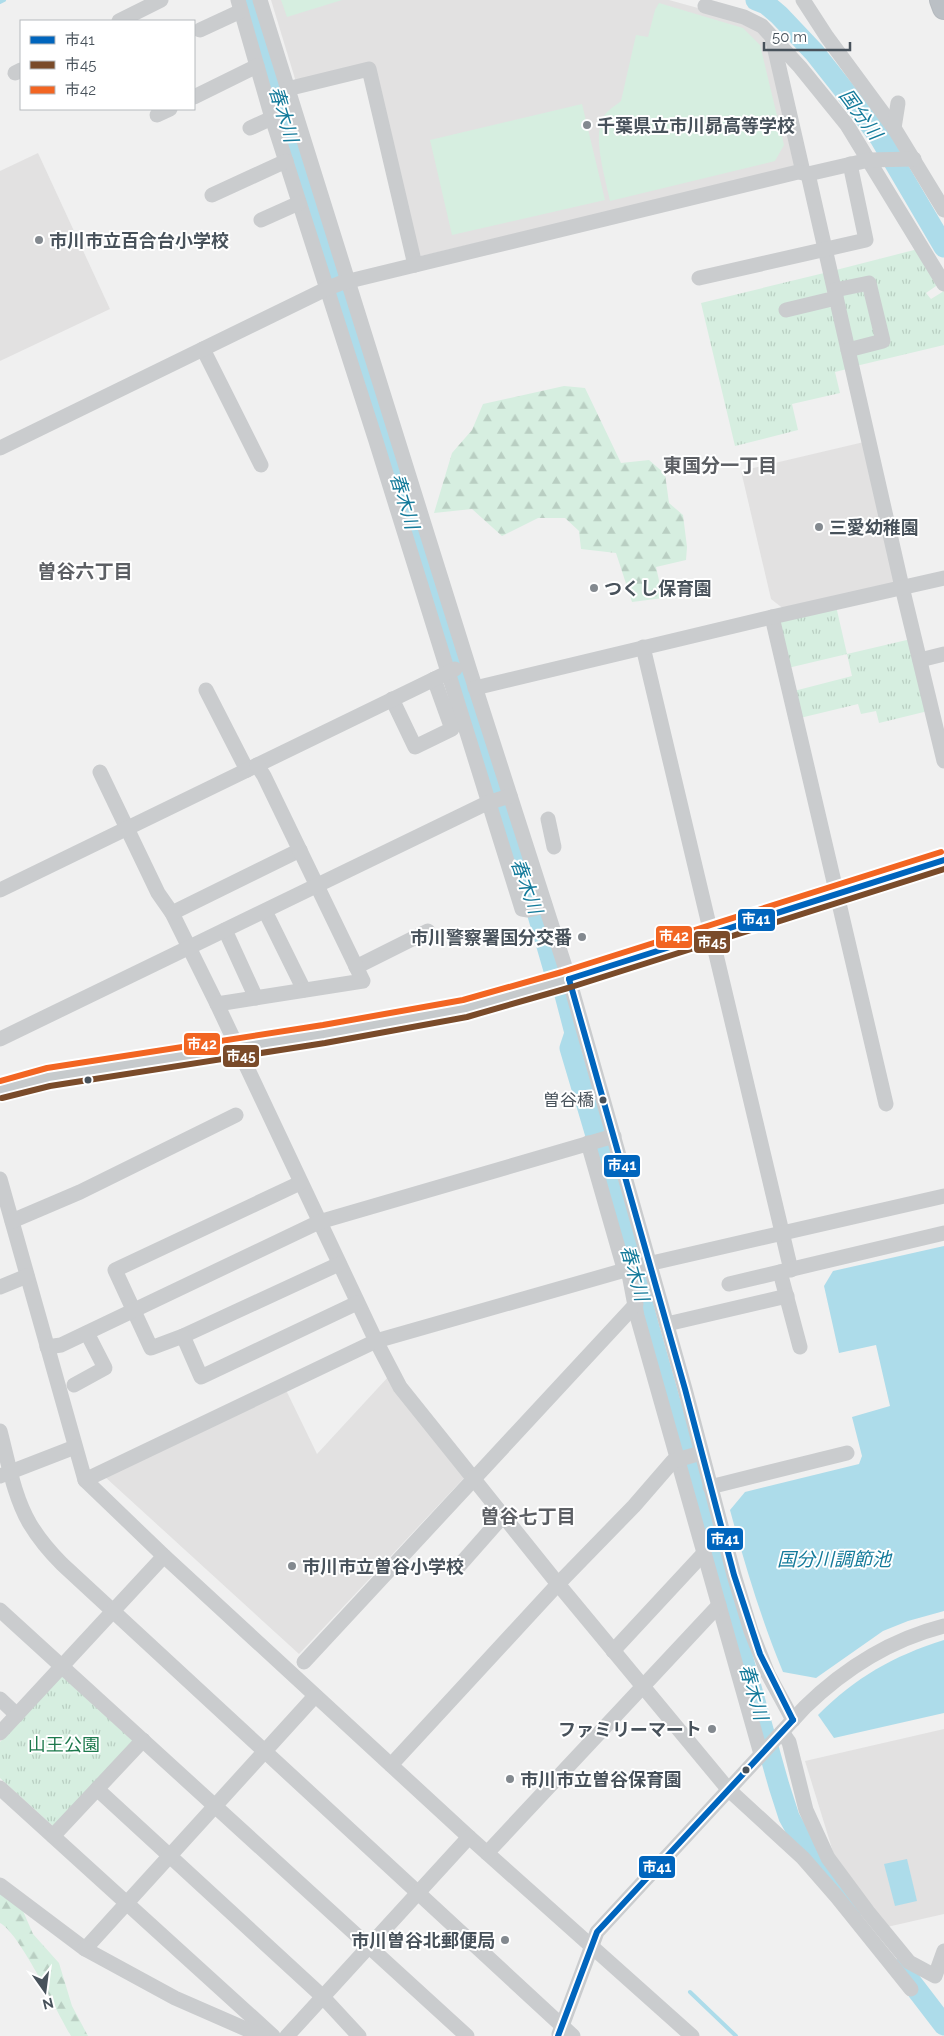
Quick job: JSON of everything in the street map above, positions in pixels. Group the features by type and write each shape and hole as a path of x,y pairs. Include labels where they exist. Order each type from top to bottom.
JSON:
{"highway":[{"path":"942,0 944,8"}],"main road":[{"path":"0,1090 48,1077 465,1009 562,981 837,892 944,860"}],"street":[{"path":"121,20 161,0"},
{"path":"260,0 287,89 370,422 452,670 452,729 415,747 392,700"},
{"path":"803,0 827,37 894,128 910,159 944,210"},
{"path":"714,4 762,26 822,93 872,160 944,284"},
{"path":"200,30 240,5 272,118 299,203 335,285 452,670 522,909 538,908"},
{"path":"772,35 825,250 944,761"},
{"path":"195,97 257,66"},
{"path":"287,89 369,69 415,265"},
{"path":"894,128 898,103"},
{"path":"250,128 272,118"},
{"path":"0,448 335,285 798,172 806,173 872,160 910,159"},
{"path":"212,195 286,161"},
{"path":"699,278 866,240 850,164"},
{"path":"261,220 299,203"},
{"path":"786,310 869,283 883,341 848,350"},
{"path":"203,349 261,465"},
{"path":"475,688 643,647 944,578"},
{"path":"772,617 886,1104"},
{"path":"643,647 709,934 782,1233 787,1296 800,1347"},
{"path":"920,660 944,654"},
{"path":"452,670 475,688 508,797 538,908 562,981 599,1140 635,1267 667,1324 704,1553 763,1753"},
{"path":"0,890 452,670"},
{"path":"206,690 252,767 264,776 362,981 217,1004"},
{"path":"100,772 158,893 172,913 217,1004 235,1047 357,1303 400,1386 558,1584 728,1789 802,1858 837,1897 910,1989"},
{"path":"0,1039 490,802 508,797"},
{"path":"548,819 554,847"},
{"path":"172,913 300,850"},
{"path":"265,910 304,990"},
{"path":"225,930 256,998"},
{"path":"356,967 428,932"},
{"path":"12,1221 80,1192 236,1115"},
{"path":"47,1347 61,1345 319,1222 599,1140"},
{"path":"599,1140 605,1206 623,1266 635,1267"},
{"path":"0,1179 85,1480 164,1556 468,1837 692,2036"},
{"path":"300,1183 115,1270 151,1348 183,1336 339,1264"},
{"path":"85,1480 376,1341 635,1267 944,1196"},
{"path":"729,1284 944,1233"},
{"path":"635,1267 629,1274 640,1325 688,1457 710,1487 734,1575 760,1654 793,1720"},
{"path":"0,1287 27,1276"},
{"path":"667,1324 787,1296"},
{"path":"183,1336 200,1376 357,1303"},
{"path":"304,1662 352,1617 474,1479 636,1304"},
{"path":"74,1385 105,1368 87,1333"},
{"path":"0,1431 6,1474 30,1525 48,1549 418,1893 564,2033 591,1945 597,1932 728,1789 793,1720 834,1680 870,1655 914,1635 944,1626"},
{"path":"6,1474 75,1447"},
{"path":"710,1487 847,1453"},
{"path":"391,1765 558,1584 634,1506 673,1461 688,1457"},
{"path":"458,1567 504,1516"},
{"path":"613,1650 704,1553"},
{"path":"0,1733 164,1556"},
{"path":"487,1853 719,1605"},
{"path":"0,1610 467,2036"},
{"path":"85,1949 315,1696"},
{"path":"0,1699 17,1715"},
{"path":"778,1736 789,1742 806,1810 815,1833 833,1866 909,1962 935,1976 944,1951"},
{"path":"53,1836 143,1740"},
{"path":"0,1788 273,2036"},
{"path":"97,1789 322,1996 359,2036"},
{"path":"286,2036 468,1837"},
{"path":"0,1886 85,1949 176,1998 262,2036"}],"shaded area":[{"name":"千葉県立市川昴高等学校","path":"271,0 669,0 716,13 767,35 798,167 417,257 372,63 296,82"},
{"name":"市川市立百合台小学校","path":"38,153 110,309 0,361 0,171"},
{"name":"三愛幼稚園","path":"864,442 898,583 785,610 771,599 741,471"},
{"name":"市川市立曽谷小学校","path":"389,1376 464,1478 299,1654 104,1476 286,1390 317,1454"},
{"path":"944,1729 944,1914 887,1927 834,1855 805,1761"}],"green space":[{"path":"281,0 342,0 287,17"},
{"path":"659,3 743,28 760,45 784,145 775,161 610,201 601,160 600,128 605,114 621,101 636,35 648,37 655,10"},
{"path":"582,104 605,200 452,235 430,140"},
{"path":"918,249 939,284 926,293 931,299 944,291 944,345 856,366 853,356 889,345 874,278 839,282 836,270"},
{"path":"824,273 828,290 825,295 826,305 833,309 847,369 835,372 840,393 792,404 798,430 735,446 701,303"},
{"path":"863,290 877,335 853,345 841,300 844,294"},
{"path":"564,386 585,388 621,463 649,460 665,474 669,503 683,515 687,547 686,560 656,567 663,598 632,602 616,553 581,549 579,531 565,518 538,518 502,536 472,509 434,513 452,453 472,430 483,404"},
{"path":"836,606 847,654 788,668 779,620"},
{"path":"911,639 928,711 879,723 876,711 861,714 858,704 800,718 794,691 852,676 847,654"},
{"name":"山王公園","path":"61,1675 133,1741 54,1827 0,1778 0,1742"},
{"path":"0,1893 23,1911 33,1934 59,1963 72,2006 88,2036 71,2036 17,1941 0,1923"}],"water":[{"name":"国分川調節池","path":"944,1246 944,1611 908,1621 883,1631 816,1678 783,1672 754,1592 730,1510 745,1492 859,1464 862,1456 852,1417 890,1406 876,1345 839,1353 824,1286 833,1271"},
{"path":"944,1640 944,1713 834,1738 818,1715 832,1702 876,1669 908,1653"},
{"path":"907,1859 917,1901 895,1906 884,1864"}],"waterway":[{"path":"0,2 4,0"},
{"name":"春木川","path":"248,0 525,887 531,891 556,977 564,991 575,1033 570,1048 611,1186 648,1324 779,1786 789,1817 804,1844 854,1907"},
{"name":"国分川","path":"756,0 766,4 779,15 814,52 844,90 880,138 944,247"},
{"name":"春木川","path":"901,1969 944,2025"},
{"path":"690,1992 736,2036"}],"transit line":[{"name":"市42","path":"0,1081 47,1068 323,1025 463,1000 562,972 941,852"},
{"name":"市41","path":"569,979 944,860"},
{"name":"市45","path":"2,1098 50,1086 325,1043 467,1017 568,988 944,869"},
{"name":"市41","path":"569,979 685,1389 734,1575 760,1654 793,1720"},
{"name":"市41","path":"558,2036 597,1932 793,1720"}],"place":[{"name":"千葉県立市川昴高等学校","path":"587,125"},
{"name":"市川市立百合台小学校","path":"39,240"},
{"name":"三愛幼稚園","path":"819,527"},
{"name":"つくし保育園","path":"594,588"},
{"name":"市川警察署国分交番","path":"582,937"},
{"name":"曽谷橋","path":"603,1100"},
{"name":"市川市立曽谷小学校","path":"292,1566"},
{"name":"ファミリーマート","path":"712,1729"},
{"name":"市川市立曽谷保育園","path":"510,1779"},
{"name":"市川曽谷北郵便局","path":"505,1940"}],"district":[{"name":"東国分一丁目","path":"720,465"},
{"name":"曽谷六丁目","path":"85,571"},
{"name":"曽谷七丁目","path":"528,1516"}]}
